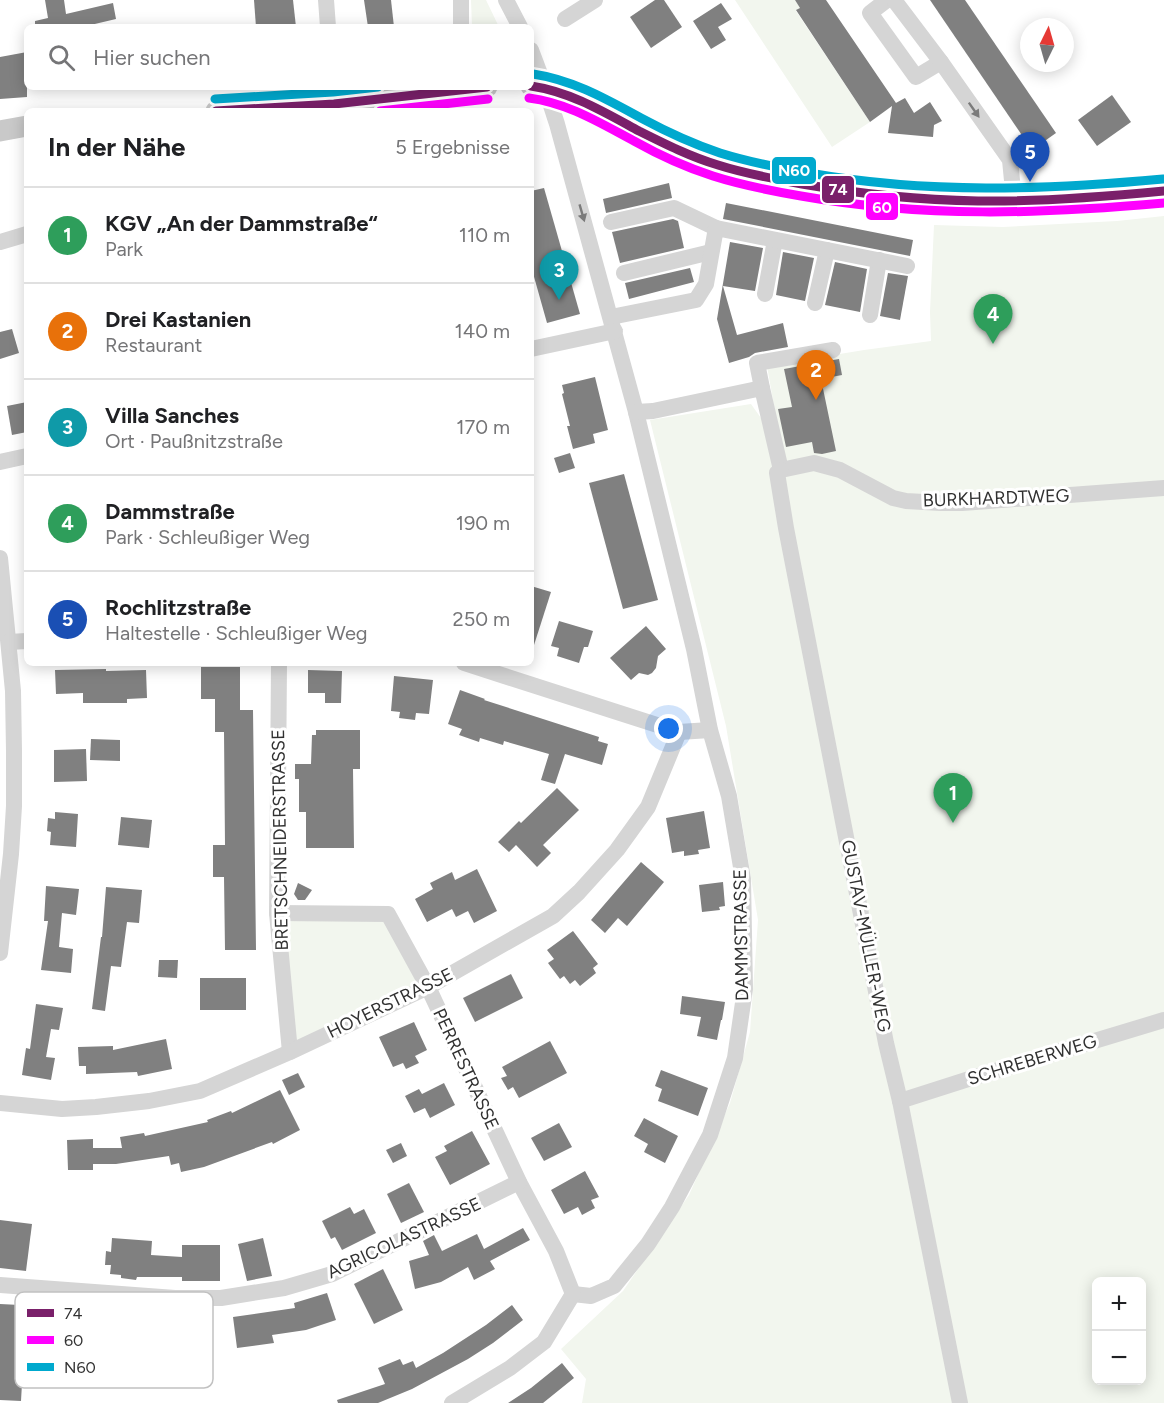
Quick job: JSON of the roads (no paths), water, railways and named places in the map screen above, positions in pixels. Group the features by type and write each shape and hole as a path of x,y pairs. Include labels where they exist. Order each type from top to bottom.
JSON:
{"main road":[{"path":"538,86 579,99 656,140 716,164 765,178 850,192 931,199 1014,201 1164,191"},
{"path":"251,108 453,90"},
{"path":"0,131 24,127"}],"street":[{"path":"326,0 328,24"},
{"path":"460,0 461,24"},
{"path":"506,0 518,24"},
{"path":"565,19 595,0"},
{"path":"887,0 866,6 916,77 941,62"},
{"path":"894,0 1010,160 1014,201"},
{"name":"DAMMSTRASSE","path":"534,65 538,86 613,324 636,412 694,649 710,730 729,796 743,879 744,989 735,1058 710,1135 672,1207 648,1244 614,1286 591,1296 573,1294"},
{"path":"612,222 674,208 716,228 907,266"},
{"path":"534,349 696,300 706,284 716,228"},
{"path":"0,242 24,235"},
{"path":"765,294 775,240"},
{"path":"815,303 827,250"},
{"path":"624,273 711,252"},
{"path":"870,315 879,260"},
{"path":"781,470 757,363 832,350"},
{"path":"636,412 653,411 762,388"},
{"path":"0,462 24,457"},
{"name":"BURKHARDTWEG","path":"781,470 814,463 840,470 893,498 941,503 1164,488"},
{"name":"GUSTAV-MÜLLER-WEG","path":"781,470 777,473 789,539 886,1043 900,1101 960,1403"},
{"path":"0,558 9,642 5,666 13,691 14,806 0,953"},
{"path":"9,642 24,641"},
{"name":"BRETSCHNEIDERSTRASSE","path":"279,666 277,913 290,1052"},
{"path":"473,666 680,732 710,730"},
{"name":"HOYERSTRASSE","path":"0,1103 62,1109 96,1107 149,1101 200,1091 290,1052 428,987 553,916 579,892 617,850 648,807 680,732"},
{"name":"PERRESTRASSE","path":"277,913 388,914 428,987 519,1182 556,1251 573,1294"},
{"name":"SCHREBERWEG","path":"900,1101 1164,1020"},
{"name":"AGRICOLASTRASSE","path":"213,1298 284,1288 332,1274 519,1182"},
{"name":"AGRICOLASTRASSE","path":"0,1285 94,1292"},
{"path":"452,1403 510,1368 544,1342 573,1294"}],"place":[{"name":"Rochlitzstraße","path":"1030,182"},
{"name":"Villa Sanches","path":"559,300"},
{"name":"Dammstraße","path":"993,344"},
{"name":"Drei Kastanien","path":"816,400"},
{"name":"KGV „An der Dammstraße“","path":"953,823"}]}
